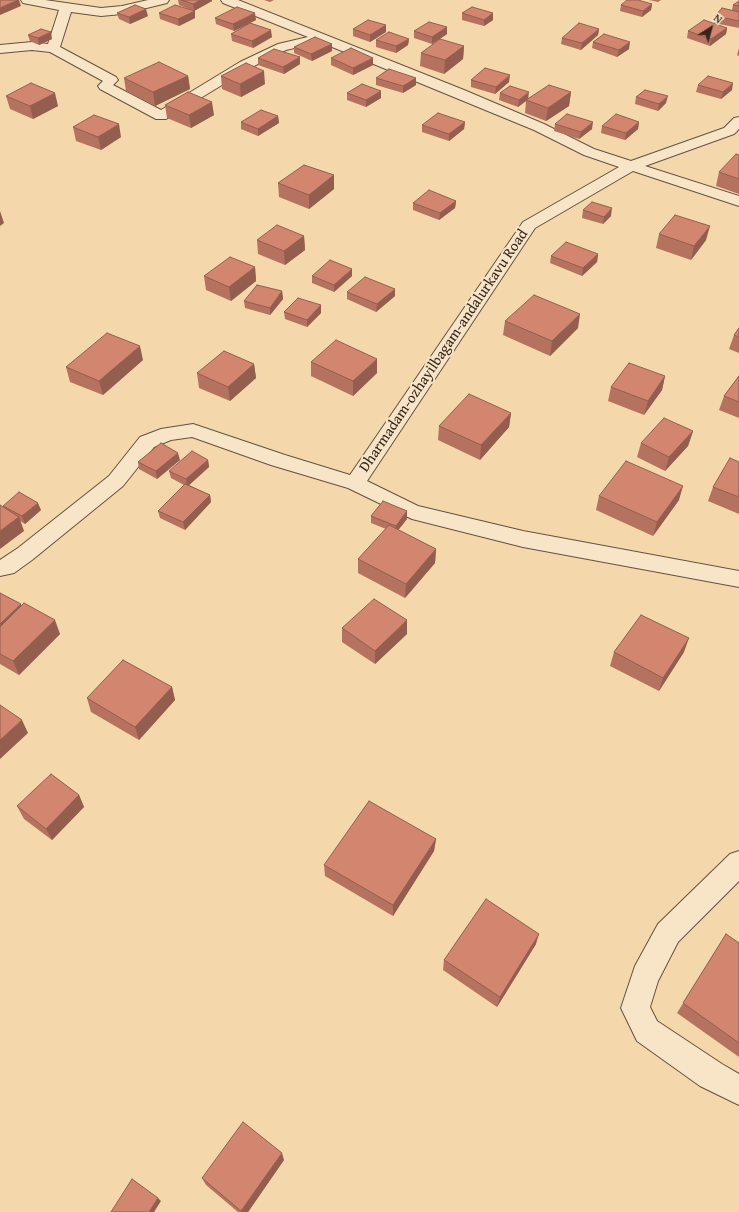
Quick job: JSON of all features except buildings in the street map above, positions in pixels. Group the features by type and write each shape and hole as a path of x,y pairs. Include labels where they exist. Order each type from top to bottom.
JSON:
{"street":[{"path":"27,0 66,8 101,12 122,10 163,0"},
{"path":"227,0 466,96 539,127 589,152 633,165 739,201"},
{"path":"53,48 66,8"},
{"path":"0,49 32,46 53,48 112,80 105,86 161,116 245,65 282,46 321,38"},
{"name":"Dharmadam-ozhayilbagam-andalurkavu Road","path":"739,121 729,131 633,165 529,225 355,483 412,512 523,539 739,579"},
{"path":"0,568 6,568 25,554 116,481 147,442 168,434 193,430 278,460 355,483"},
{"path":"739,863 668,933 645,976 634,1008 647,1031 711,1075 739,1090"}]}
